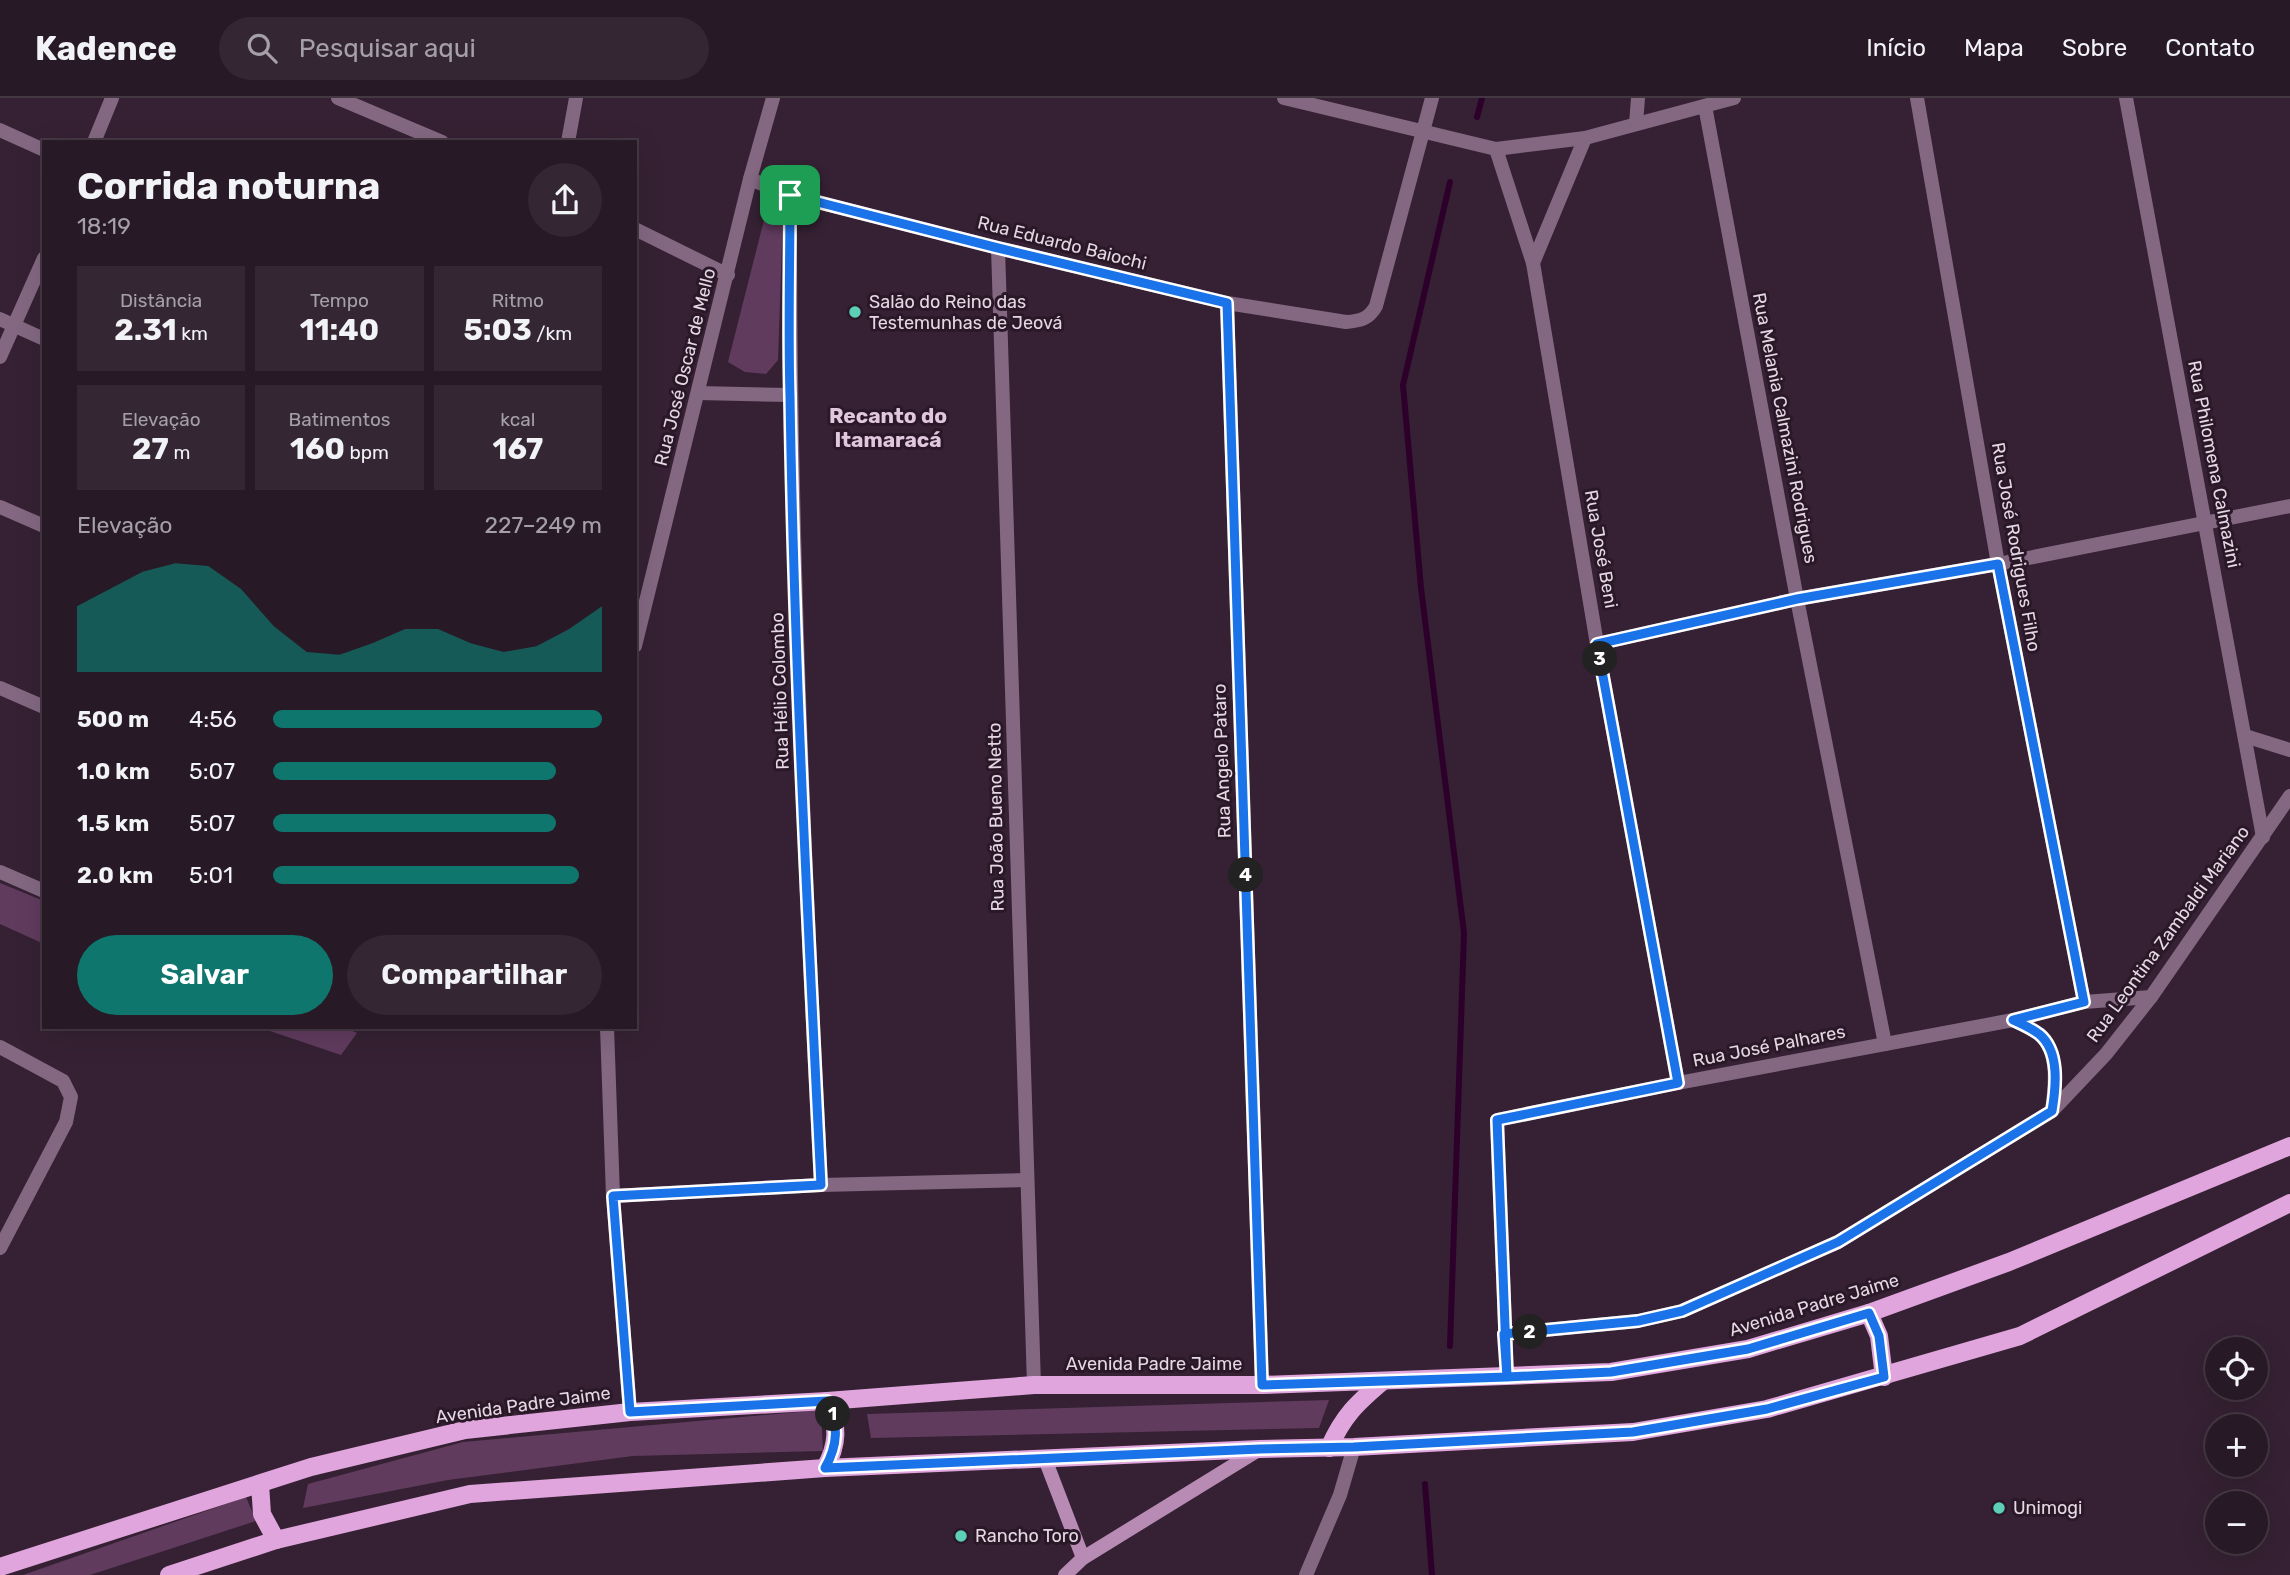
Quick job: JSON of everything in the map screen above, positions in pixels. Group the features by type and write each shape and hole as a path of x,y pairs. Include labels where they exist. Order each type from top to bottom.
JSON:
{"main road":[{"name":"Avenida Padre Jaime","path":"0,1567 311,1467 465,1430 630,1412 827,1401 1034,1385 1262,1385 1611,1372 1748,1349 1869,1313 2009,1262 2290,1146"},
{"path":"169,1575 276,1540 470,1494 825,1468 1354,1447 1633,1432 1767,1409 2020,1336 2290,1203"},
{"path":"1869,1313 1879,1336 1884,1377"},
{"path":"1329,1448 1343,1418 1382,1381"},
{"path":"825,1468 835,1446 836,1434 827,1401"},
{"path":"260,1484 262,1514 276,1540"}],"street":[{"path":"95,140 112,98"},
{"path":"338,98 437,140"},
{"path":"568,140 576,98"},
{"path":"1284,98 1496,149 1585,138 1734,98"},
{"path":"1424,132 1432,98"},
{"path":"1636,124 1638,98"},
{"name":"Rua José Rodrigues Filho","path":"1917,98 1998,564 2084,1002"},
{"name":"Rua Philomena Calmazini","path":"2126,98 2263,836"},
{"name":"Rua José Oscar de Mello","path":"637,638 769,100"},
{"name":"Rua Melania Calmazini Rodrigues","path":"1705,106 1797,599 1885,1044"},
{"path":"0,130 42,149"},
{"name":"Rua Eduardo Baiochi","path":"750,179 790,195 1227,303 1346,322 1368,317 1376,306 1424,132"},
{"path":"1532,262 1585,138"},
{"name":"Rua José Beni","path":"1496,149 1532,262 1597,644 1678,1083"},
{"name":"Rua Hélio Colombo","path":"790,195 790,395 805,870 821,1185"},
{"path":"637,230 728,275"},
{"name":"Rua João Bueno Netto","path":"998,248 1034,1385"},
{"path":"0,356 42,263"},
{"name":"Rua Angelo Pataro","path":"1227,303 1262,1385"},
{"path":"0,319 42,338"},
{"path":"698,393 790,395"},
{"path":"1597,644 1797,599 1998,564 2290,506"},
{"path":"0,507 42,525"},
{"path":"0,688 42,706"},
{"path":"2245,736 2290,750"},
{"name":"Rua Leontina Zambaldi Mariano","path":"1504,1334 1638,1321 1682,1311 1838,1242 2052,1111 2106,1054 2151,997 2290,796"},
{"path":"0,872 42,890"},
{"name":"Rua José Palhares","path":"1507,1377 1497,1120 2013,1020 2084,1002 2151,997"},
{"path":"2013,1020 2041,1035 2050,1049 2056,1087 2052,1111"},
{"path":"607,1029 613,1196 630,1412"},
{"path":"0,1047 63,1081 71,1097 66,1122 0,1248"},
{"path":"613,1196 821,1185 1026,1180"},
{"path":"1307,1575 1340,1495 1354,1447"},
{"path":"1065,1575 1083,1558 1260,1449"},
{"path":"1045,1459 1083,1558"}],"shaded area":[{"path":"783,214 778,360 766,374 745,372 728,362 765,216"},
{"path":"0,883 42,900 42,943 0,924"},
{"path":"264,1029 348,1029 357,1033 341,1055"},
{"path":"1329,1400 1319,1428 871,1438 867,1414"},
{"path":"821,1410 823,1451 633,1456 448,1480 303,1508 308,1484 463,1442"},
{"path":"246,1497 256,1521 90,1575 23,1575"}],"waterway":[{"path":"1477,117 1482,98"},
{"path":"1450,182 1403,385 1421,588 1464,933 1450,1346"},
{"path":"1425,1484 1432,1575"}],"place":[{"name":"Salão do Reino das Testemunhas de Jeová","path":"855,312"},
{"name":"Unimogi","path":"1999,1508"},
{"name":"Rancho Toro","path":"961,1536"}],"district":[{"name":"Recanto do Itamaracá","path":"888,427"}],"route":[{"path":"790,195 790,395 805,870 821,1185 613,1196 630,1412 827,1401 836,1434 835,1446 825,1468 1354,1447 1633,1432 1767,1409 1884,1377 1879,1336 1869,1313 1748,1349 1611,1372 1507,1377 1504,1334 1638,1321 1682,1311 1838,1242 2052,1111 2056,1087 2050,1049 2041,1035 2013,1020 2084,1002 1998,564 1797,599 1597,644 1678,1083 1497,1120 1504,1334 1507,1377 1262,1385 1227,303 790,195"}]}
